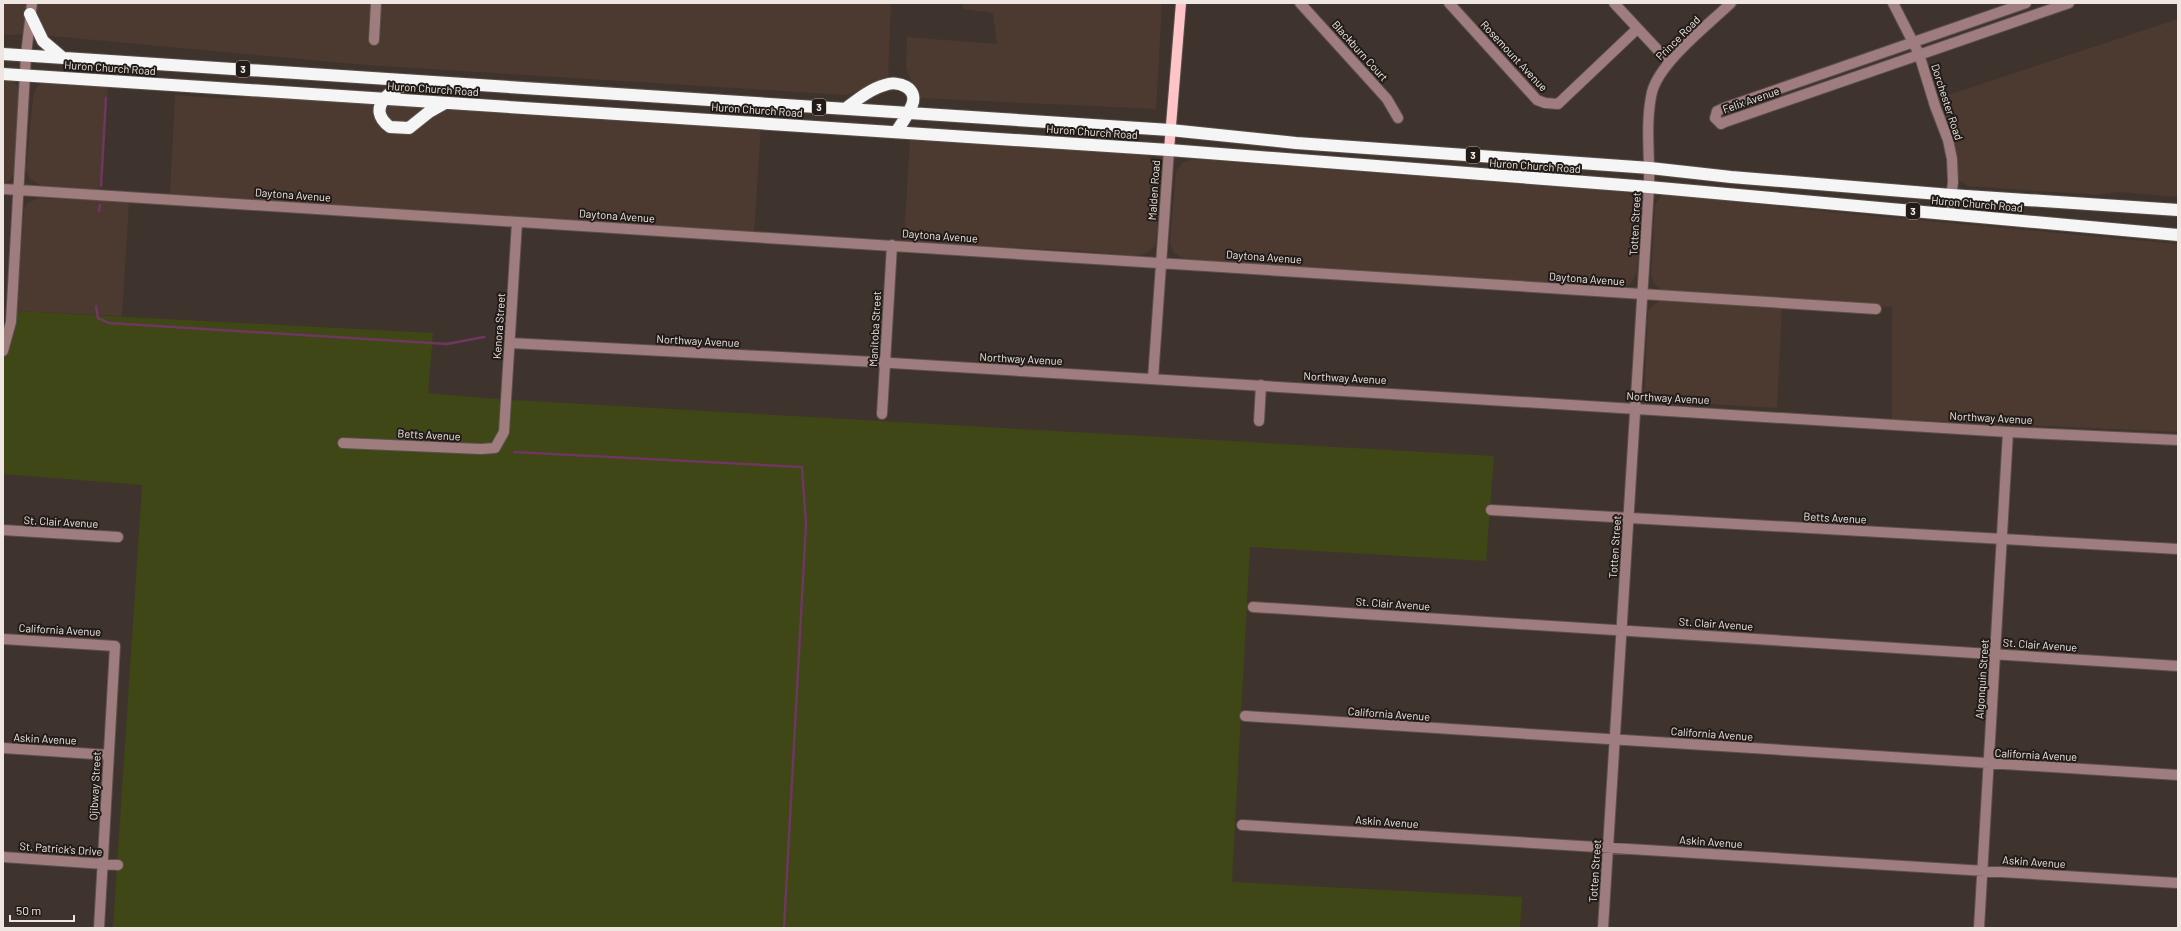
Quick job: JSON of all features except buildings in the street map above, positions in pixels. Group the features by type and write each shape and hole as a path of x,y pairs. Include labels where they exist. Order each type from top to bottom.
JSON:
{"highway":[{"path":"31,8 43,41 63,58"},
{"name":"Huron Church Road","path":"3,54 1170,130 1296,143 1650,168 1731,177 1951,195 2178,210"},
{"name":"Huron Church Road","path":"3,74 1169,150 1649,187 2178,235"},
{"path":"423,81 400,86 384,99 380,110 382,119 390,127 409,128 429,112 445,103"},
{"path":"845,109 886,84 900,83 908,87 912,95 913,104 896,132"}],"main road":[{"name":"Malden Road","path":"1169,150 1181,3"}],"street":[{"path":"374,40 376,3"},
{"name":"Blackburn Court","path":"1300,3 1388,99 1398,118"},
{"name":"Rosemount Avenue","path":"1449,3 1537,100 1545,103 1558,104 1637,29"},
{"path":"1614,3 1669,62"},
{"name":"Prince Road","path":"1650,168 1648,143 1650,103 1658,77 1669,62 1731,3"},
{"name":"Dorchester Road","path":"1893,3 1919,54 1935,106 1948,140 1952,159 1949,215"},
{"name":"Felix Avenue","path":"2026,3 1717,110 1715,118 1721,124 2069,3"},
{"path":"3,351 11,322 26,55 31,8"},
{"name":"Malden Road","path":"1153,379 1169,150"},
{"name":"Totten Street","path":"1603,928 1650,168"},
{"name":"Daytona Avenue","path":"3,189 1876,309"},
{"name":"Kenora Street","path":"504,432 517,222"},
{"name":"Manitoba Street","path":"882,414 892,245"},
{"name":"Northway Avenue","path":"510,343 885,363 2008,432 2178,440"},
{"path":"1258,421 1261,386"},
{"name":"Betts Avenue","path":"343,443 481,449 495,448 504,432"},
{"name":"Algonquin Street","path":"1979,928 2008,432"},
{"name":"Betts Avenue","path":"1491,510 2178,550"},
{"name":"St. Clair Avenue","path":"3,530 118,537"},
{"name":"St. Clair Avenue","path":"1253,607 2178,666"},
{"name":"California Avenue","path":"3,639 115,646"},
{"name":"Ojibway Street","path":"98,928 115,646"},
{"name":"California Avenue","path":"1245,716 2178,775"},
{"name":"Askin Avenue","path":"3,748 109,754"},
{"name":"Askin Avenue","path":"1242,825 2178,883"},
{"name":"St. Patrick's Drive","path":"3,858 118,864"}],"shaded area":[{"path":"3,3 891,3 888,79 847,95 365,65 30,34 3,35"},
{"path":"963,3 1162,3 1156,109 918,98 906,68 907,37 997,44 993,13 963,9"},
{"path":"2178,19 2178,197 2119,192 2099,195 1968,186 1960,181 1957,174 1956,152 1939,98"},
{"path":"3,80 9,80 17,85 19,95 15,170 11,180 4,184"},
{"path":"46,82 108,86 99,190 42,186 30,179 26,169 33,98 37,86"},
{"path":"175,95 234,99 255,96 761,127 754,232 170,194"},
{"path":"910,138 1141,153 1153,160 1161,172 1156,243 1151,250 1144,254 1134,256 1084,251 904,242"},
{"path":"1192,159 1625,192 1634,197 1641,207 1637,273 1629,285 1617,288 1185,259 1174,253 1170,243 1176,172 1182,163"},
{"path":"1669,194 1830,212 2178,244 2178,432 1892,419 1892,307 1665,291 1655,285 1651,276 1655,204 1661,196"},
{"path":"40,198 129,202 122,316 16,311 24,209 29,202"},
{"path":"1660,300 1782,306 1777,408 1644,400 1648,310"}],"green space":[{"path":"16,311 433,333 428,393 496,399 1494,456 1486,561 1250,547 1232,882 1522,897 1520,928 113,928 142,485 3,474 3,360 15,332"}],"waterway":[{"path":"101,186 106,98"},
{"path":"99,211 100,205"},
{"path":"96,306 98,318 109,323 447,344 484,337"},
{"path":"514,452 802,467 806,524 784,928"}]}
